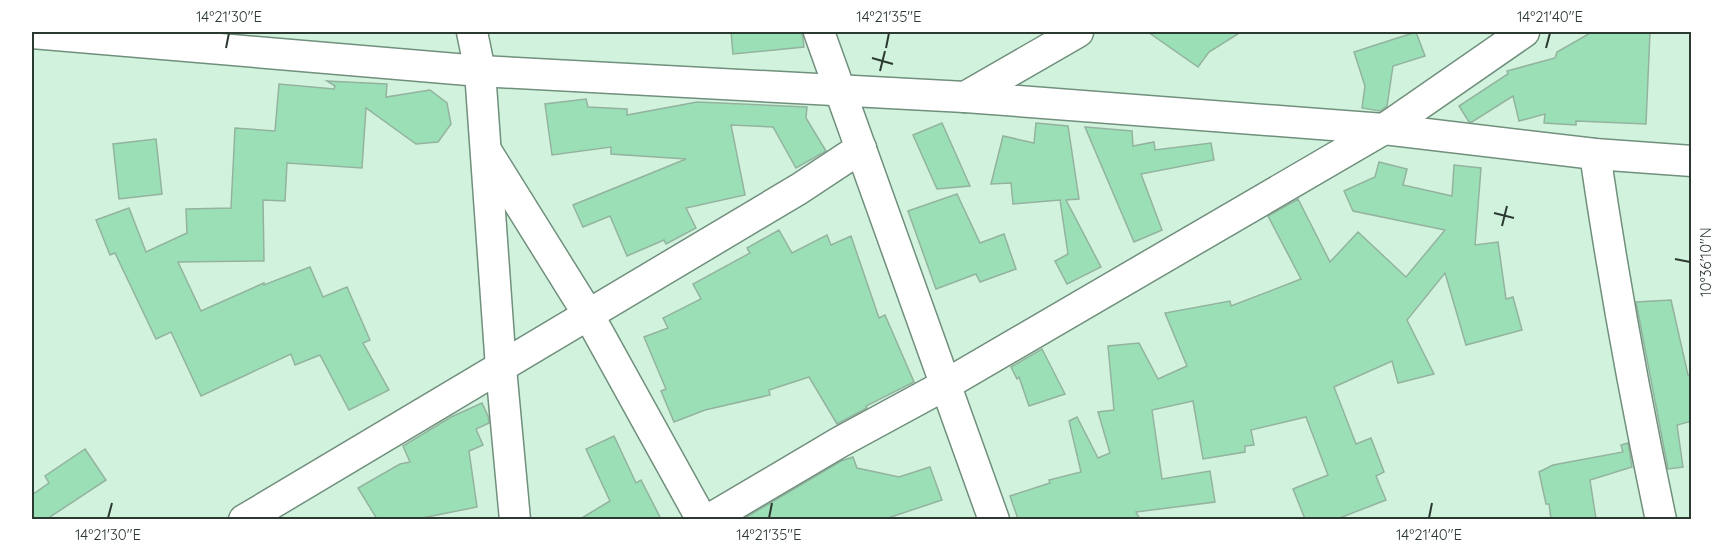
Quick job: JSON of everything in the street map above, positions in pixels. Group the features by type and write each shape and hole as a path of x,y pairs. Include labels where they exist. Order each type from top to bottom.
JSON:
{"street":[{"path":"472,32 480,71 501,368 515,519"},
{"path":"819,32 994,519"},
{"path":"966,98 1078,32"},
{"path":"708,519 840,442 945,385 1383,129 1524,32"},
{"path":"32,33 480,71 966,98 1383,129 1595,153 1692,160"},
{"path":"244,519 799,189 861,148"},
{"path":"485,149 588,314 702,519"},
{"path":"1595,153 1613,278 1634,394 1661,519"}],"building":[{"path":"731,32 802,32 804,47 733,54"},
{"path":"1148,32 1241,32 1209,52 1198,67"},
{"path":"1416,32 1425,56 1393,66 1387,106 1380,111 1362,108 1365,86 1354,52"},
{"path":"1592,32 1650,32 1646,124 1576,121 1576,125 1544,123 1545,114 1519,121 1513,96 1469,122 1459,106 1508,74 1507,71 1555,58 1557,52"},
{"path":"327,81 387,84 386,97 430,90 447,103 451,124 438,142 416,144 366,108 362,168 287,163 285,201 263,200 264,261 178,262 201,311 264,283 264,285 310,267 323,297 347,287 370,340 363,343 389,390 349,410 320,355 295,365 291,354 201,396 171,332 156,339 115,253 110,255 96,220 129,208 146,252 187,233 186,209 231,208 235,128 275,131 279,84 334,89 335,86"},
{"path":"586,99 588,107 627,109 627,115 697,102 807,107 806,118 826,151 796,168 773,127 731,125 745,195 686,208 696,228 666,244 664,240 627,256 610,216 583,227 573,205 686,159 611,154 611,147 552,155 545,104"},
{"path":"942,123 970,186 937,189 913,135"},
{"path":"1036,123 1068,126 1079,199 1066,200 1101,267 1067,284 1055,261 1068,254 1060,200 1013,204 1011,183 991,184 1003,136 1034,143"},
{"path":"1085,127 1132,131 1133,146 1154,142 1155,150 1211,143 1214,160 1141,174 1162,230 1134,242"},
{"path":"156,139 162,194 119,199 113,144"},
{"path":"1379,162 1407,169 1403,185 1452,196 1454,165 1481,168 1475,245 1498,242 1506,299 1513,297 1522,330 1466,345 1445,273 1407,320 1434,374 1398,383 1392,361 1334,387 1356,444 1371,438 1384,472 1376,476 1386,500 1337,519 1305,519 1293,489 1328,475 1306,417 1251,430 1254,445 1245,446 1245,452 1203,459 1193,401 1152,410 1162,479 1210,471 1215,502 1136,512 1140,519 1018,519 1010,496 1050,483 1049,480 1081,472 1069,421 1077,417 1098,458 1110,453 1098,412 1114,410 1108,346 1139,343 1158,379 1187,366 1165,313 1230,301 1231,306 1301,279 1268,216 1298,199 1330,262 1358,232 1406,277 1445,230 1353,211 1344,191 1375,177"},
{"path":"957,194 980,243 1004,234 1016,269 980,282 976,274 936,289 908,211"},
{"path":"779,230 792,253 827,235 831,245 851,236 879,318 885,315 914,382 866,406 867,408 837,424 809,377 769,390 770,395 705,410 674,422 661,391 666,389 644,337 668,328 663,318 701,299 693,284 750,253 747,248"},
{"path":"1671,300 1688,375 1692,374 1692,421 1677,425 1683,467 1668,469 1636,302"},
{"path":"1042,349 1065,394 1029,406 1019,377 1017,379 1011,367"},
{"path":"482,403 489,423 476,429 483,445 469,451 477,507 417,519 377,519 358,488 400,464 410,462 403,446 451,417"},
{"path":"614,436 636,483 641,480 661,519 580,519 610,501 586,449"},
{"path":"1628,443 1632,467 1590,480 1596,519 1551,519 1539,472 1553,465 1623,452 1621,445"},
{"path":"85,449 106,480 47,519 32,519 32,495 49,483 45,476"},
{"path":"853,457 857,468 899,477 930,467 942,500 885,519 743,519 841,461"}]}
